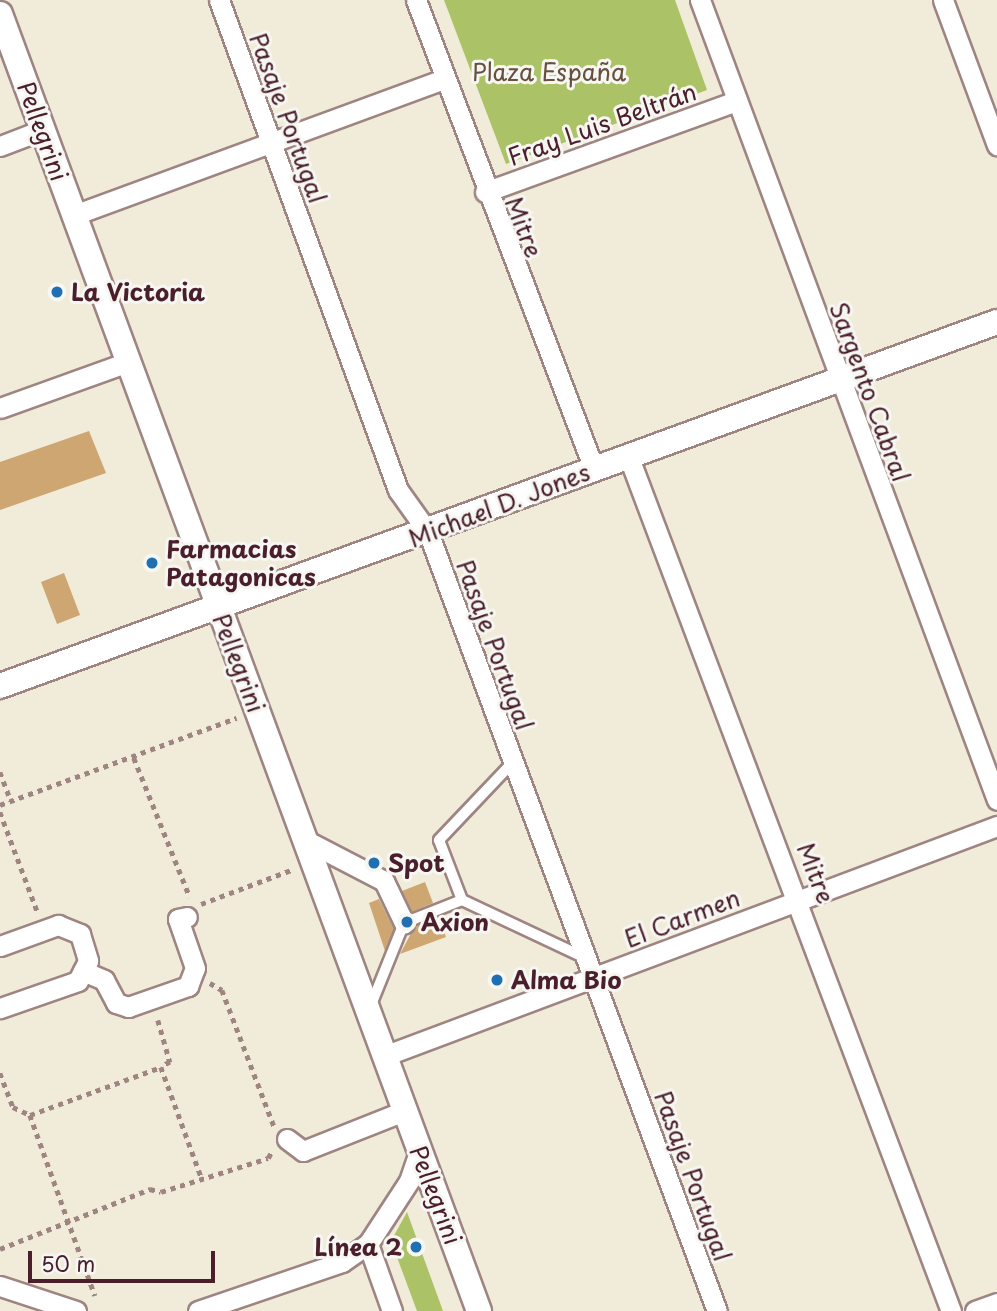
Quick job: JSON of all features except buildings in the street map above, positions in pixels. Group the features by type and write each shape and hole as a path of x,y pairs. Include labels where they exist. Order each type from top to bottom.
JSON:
{"street":[{"name":"Pasaje Portugal","path":"219,0 398,490 428,532 583,957 717,1311"},
{"name":"Mitre","path":"416,0 485,192 593,470"},
{"name":"Sargento Cabral","path":"699,0 997,800"},
{"path":"943,0 997,145"},
{"name":"Pellegrini","path":"0,14 479,1311"},
{"path":"74,215 443,79"},
{"name":"Fray Luis Beltrán","path":"485,192 737,101"},
{"path":"0,146 42,130"},
{"name":"Michael D. Jones","path":"0,686 428,532 997,322"},
{"path":"0,408 128,362"},
{"name":"Mitre","path":"628,456 800,899 951,1311"},
{"name":"El Carmen","path":"384,1056 997,826"},
{"path":"309,850 383,881 404,923"},
{"path":"83,971 104,980 116,1003 128,1007 188,986 195,968 178,919 187,917"},
{"path":"0,946 58,925 80,934 88,961 78,981 0,1008"},
{"path":"287,1139 303,1151 404,1111"},
{"path":"198,1311 342,1262 368,1244 409,1181 419,1149"},
{"path":"368,1244 392,1311"},
{"path":"0,1286 76,1311"},
{"path":"975,1311 997,1303"}],"lane":[{"path":"512,763 439,840 462,900 583,957"},
{"path":"368,1012 404,923 462,900"}],"path":[{"path":"0,805 134,758 257,710"},
{"path":"134,758 193,906 309,850"},
{"path":"0,772 11,801"},
{"path":"0,812 43,930"},
{"path":"0,1249 150,1189 161,1192 268,1158 278,1138 222,990 209,982 205,969"},
{"path":"198,987 209,982"},
{"path":"0,1073 13,1107 30,1115 161,1068 170,1062 156,1016"},
{"path":"161,1068 202,1179"},
{"path":"30,1115 66,1223 95,1296"}],"green space":[{"name":"Plaza España","path":"444,0 675,0 707,90 506,164"},
{"path":"407,1212 443,1311 417,1311 391,1241"}],"place":[{"name":"La Victoria","path":"57,292"},
{"name":"Farmacias Patagonicas","path":"152,563"},
{"name":"Spot","path":"374,863"},
{"name":"Axion","path":"407,922"},
{"name":"Alma Bio","path":"497,980"},
{"name":"Línea 2","path":"416,1247"}]}
